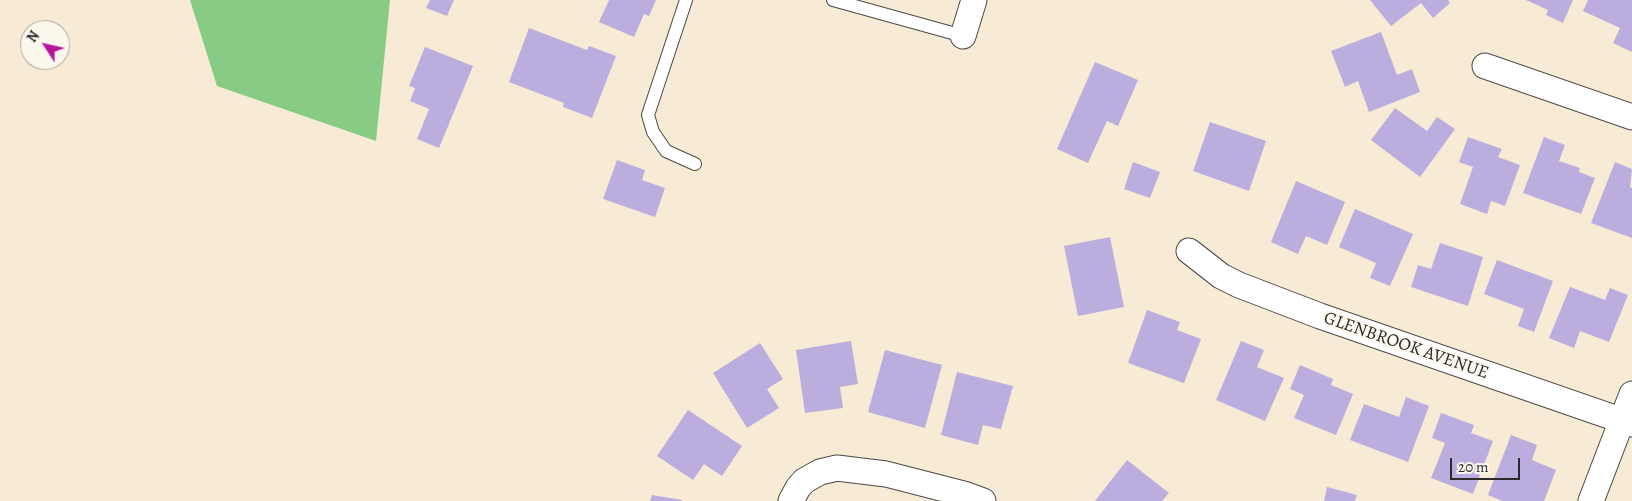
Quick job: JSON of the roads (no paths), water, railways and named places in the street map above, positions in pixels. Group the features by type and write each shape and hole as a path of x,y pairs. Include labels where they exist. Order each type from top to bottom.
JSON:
{"street":[{"path":"963,36 974,0"},
{"path":"1485,66 1632,117"},
{"name":"GLENBROOK AVENUE","path":"1189,251 1221,276 1239,285 1329,319 1627,422"},
{"path":"1591,501 1627,422 1632,394"},
{"path":"794,494 804,481 820,472 837,468 886,474 964,494 983,501"}],"lane":[{"path":"686,0 648,115 653,132 666,151 695,164"},
{"path":"833,0 963,36"}]}
